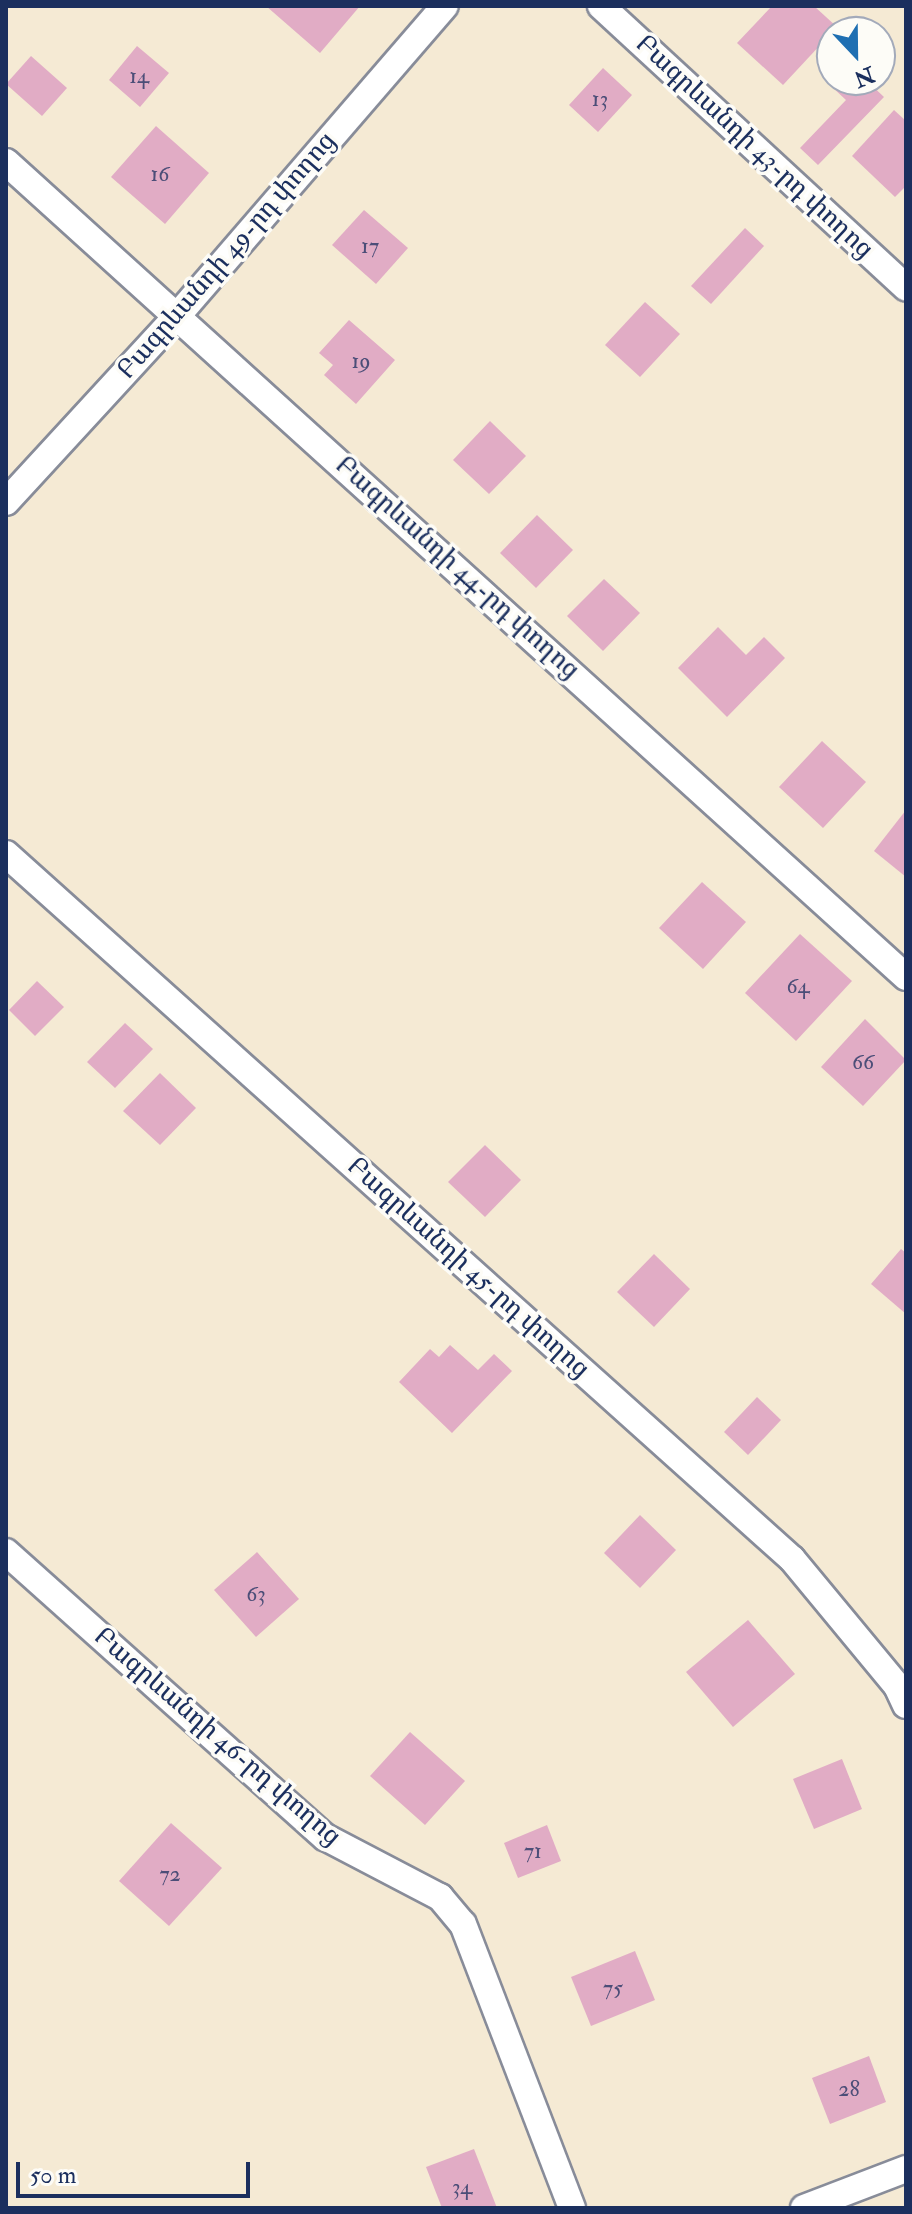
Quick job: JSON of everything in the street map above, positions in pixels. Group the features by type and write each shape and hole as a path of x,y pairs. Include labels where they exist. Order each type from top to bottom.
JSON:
{"street":[{"name":"Բագրևանդի 49-րդ փողոց","path":"6,502 178,315 445,6"},
{"name":"Բագրևանդի 43-րդ փողոց","path":"601,6 906,287"},
{"name":"Բագրևանդի 44-րդ փողոց","path":"6,162 901,961"},
{"name":"Բագրևանդի 45-րդ փողոց","path":"6,854 792,1559 897,1686 906,1705"},
{"name":"Բագրևանդի 46-րդ փողոց","path":"6,1552 325,1837 440,1897 463,1924 572,2208"},
{"path":"804,2208 906,2169"}],"building":[{"path":"266,6 360,6 320,53"},
{"path":"772,6 814,6 825,16 816,16 816,50 783,85 737,43"},
{"path":"137,46 169,73 140,107 109,80"},
{"path":"31,56 67,88 42,116 6,84"},
{"path":"603,68 632,95 598,132 569,105"},
{"path":"842,96 884,97 818,165 800,148 846,100"},
{"path":"894,110 906,121 906,186 895,197 852,156"},
{"path":"156,126 209,173 165,224 111,177"},
{"path":"364,210 408,248 376,284 332,245"},
{"path":"745,228 764,246 711,304 691,286"},
{"path":"645,302 680,334 640,377 605,345"},
{"path":"349,320 395,360 356,404 324,375 333,365 319,353"},
{"path":"490,421 526,456 489,494 453,460"},
{"path":"537,515 573,550 536,588 500,553"},
{"path":"604,579 640,613 603,651 567,616"},
{"path":"718,627 746,655 764,637 785,658 727,717 678,668"},
{"path":"822,741 866,782 823,828 779,787"},
{"path":"906,810 906,877 874,851"},
{"path":"702,882 746,922 703,969 659,928"},
{"path":"800,934 852,981 796,1041 745,993"},
{"path":"37,981 64,1007 35,1036 9,1010"},
{"path":"865,1019 906,1060 863,1106 821,1067"},
{"path":"125,1023 153,1049 115,1088 87,1062"},
{"path":"160,1073 196,1108 160,1145 123,1111"},
{"path":"485,1145 521,1180 485,1217 448,1182"},
{"path":"901,1249 906,1253 906,1314 871,1284"},
{"path":"654,1254 690,1289 654,1327 617,1292"},
{"path":"450,1345 478,1370 494,1354 512,1371 452,1433 399,1382 430,1349 439,1357"},
{"path":"757,1397 781,1420 748,1455 724,1432"},
{"path":"640,1515 676,1550 640,1588 604,1553"},
{"path":"257,1552 299,1599 256,1637 214,1590"},
{"path":"748,1620 795,1674 733,1727 686,1672"},
{"path":"410,1732 465,1781 425,1825 370,1776"},
{"path":"842,1759 862,1809 814,1829 793,1779"},
{"path":"171,1823 222,1868 169,1926 119,1881"},
{"path":"547,1825 561,1861 518,1878 504,1843"},
{"path":"635,1951 655,2000 591,2026 571,1977"},
{"path":"869,2056 886,2102 830,2124 812,2078"},
{"path":"474,2149 497,2208 442,2208 426,2167"}]}
